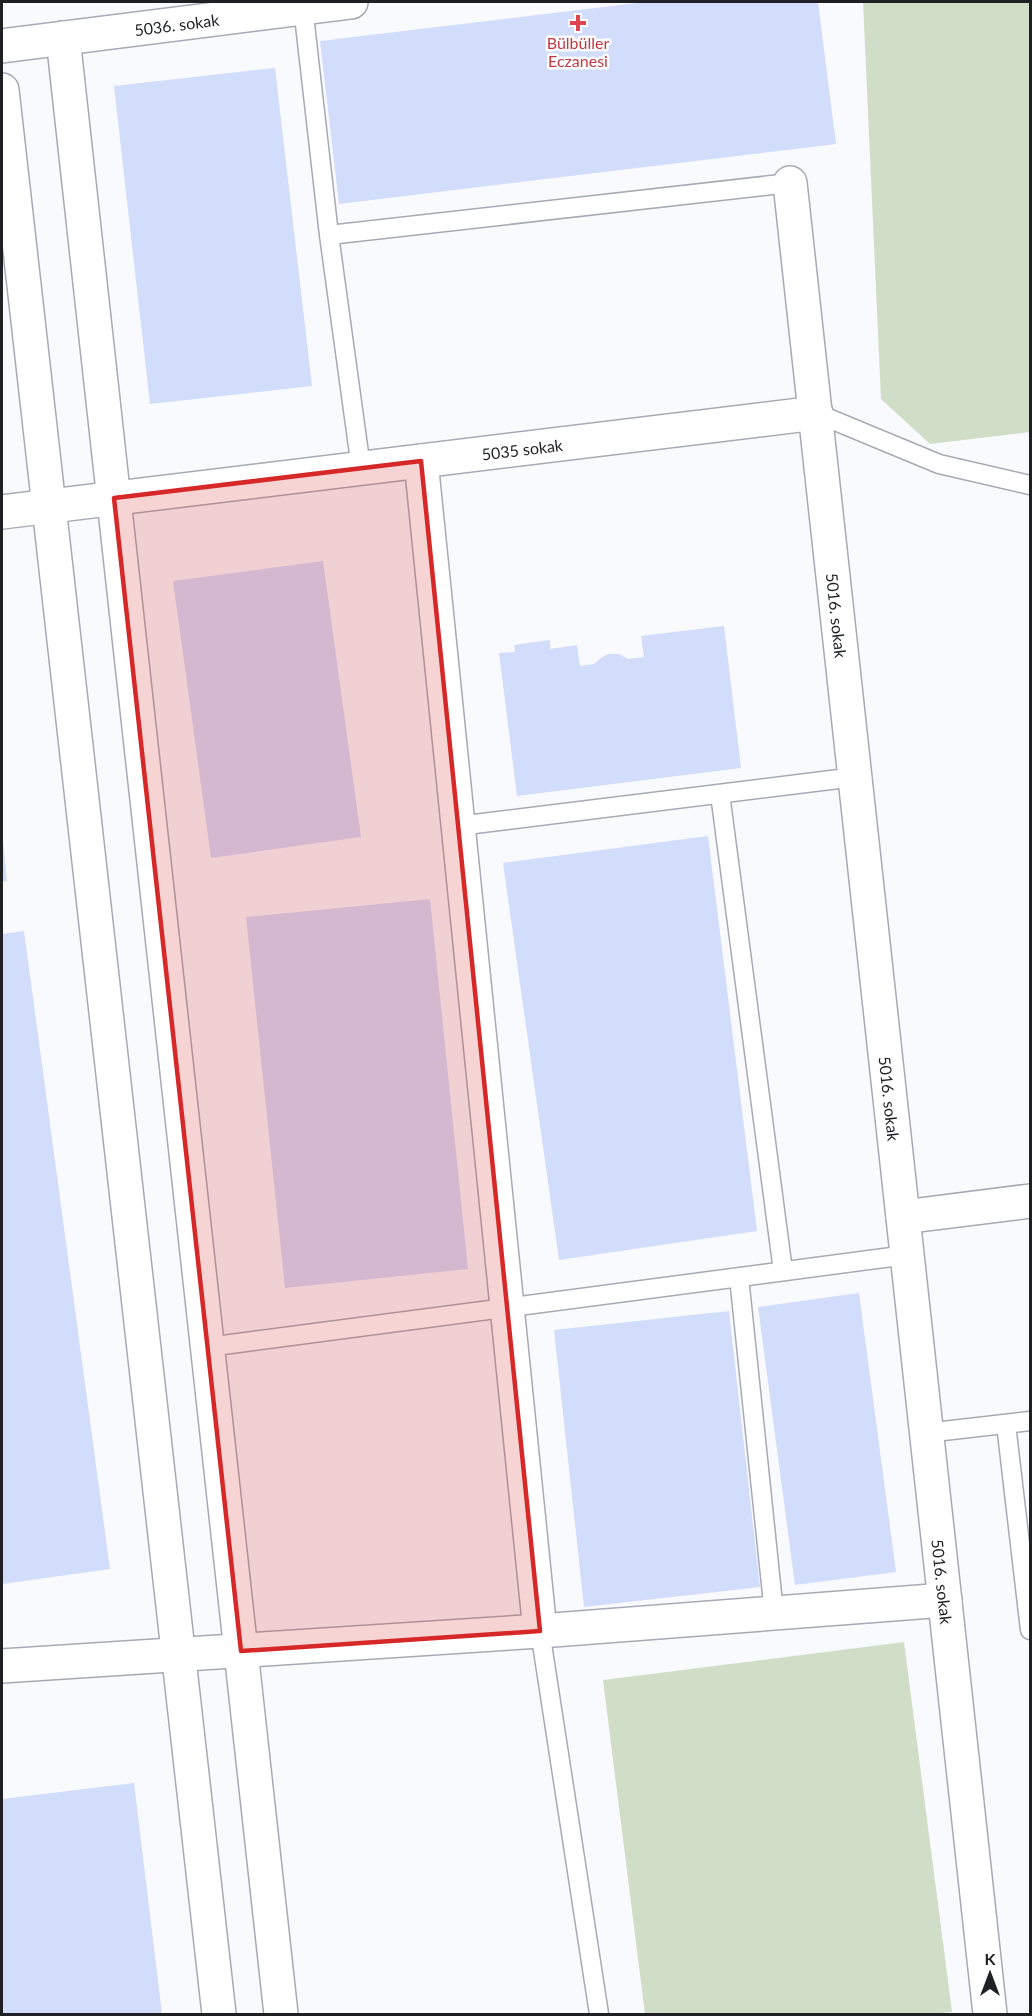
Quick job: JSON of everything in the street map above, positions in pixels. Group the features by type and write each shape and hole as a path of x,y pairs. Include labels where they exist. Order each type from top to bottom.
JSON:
{"street":[{"name":"5036. sokak","path":"2,46 351,2"},
{"path":"63,39 281,2014"},
{"path":"2,90 219,2014"},
{"name":"5016. sokak","path":"790,183 990,2014"},
{"name":"5035 sokak","path":"2,512 816,413"},
{"path":"421,461 540,1631"},
{"path":"903,1217 1030,1201"},
{"path":"2,1666 540,1631 945,1600"}],"lane":[{"path":"303,8 329,235 361,468"},
{"path":"329,235 790,183"},
{"name":"5035 sokak","path":"816,413 939,464 1030,485"},
{"path":"458,826 855,777"},
{"path":"720,794 783,1271"},
{"path":"208,1347 907,1255"},
{"path":"739,1277 774,1613"},
{"path":"926,1433 1030,1421"},
{"path":"1006,1424 1030,1630"},
{"path":"540,1631 599,2014"}],"highlighted area":[{"path":"421,461 540,1631 241,1651 114,498"}],"green space":[{"path":"863,2 1030,2 1030,432 930,444 881,399"},
{"path":"904,1642 952,2012 931,2014 645,2014 603,1680"}],"building":[{"path":"645,2 818,2 836,144 339,204 320,41"},
{"path":"275,68 312,386 150,404 114,86"},
{"path":"323,561 361,837 211,858 173,581"},
{"path":"724,626 741,768 517,796 499,653 515,652 514,645 550,640 550,649 577,645 580,666 594,664 608,654 619,654 628,659 644,657 641,636"},
{"path":"708,836 757,1231 559,1260 503,863"},
{"path":"2,841 7,881 2,882"},
{"path":"430,899 468,1269 285,1288 246,917"},
{"path":"24,931 110,1569 2,1584 2,934"},
{"path":"859,1293 896,1572 795,1585 758,1307"},
{"path":"729,1311 760,1587 584,1607 554,1330"},
{"path":"134,1783 162,2014 2,2014 2,1799"}],"place":[{"name":"Bülbüller Eczanesi","path":"578,23"}]}
